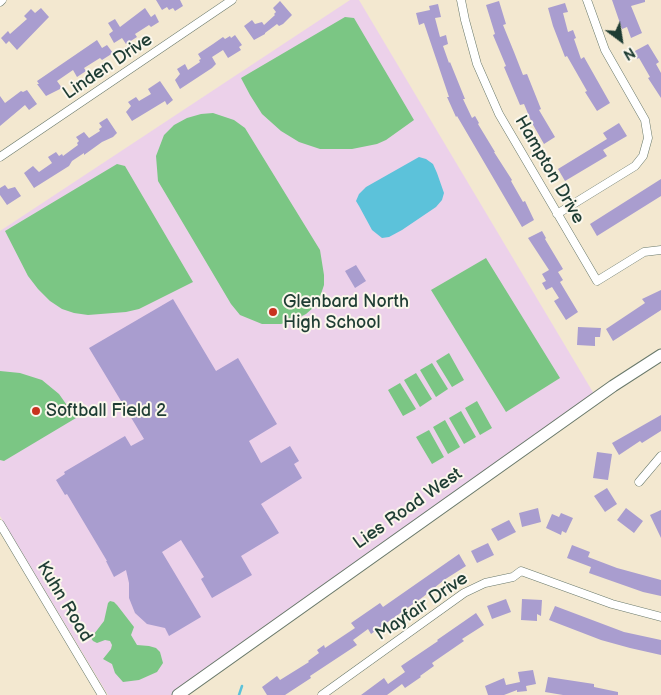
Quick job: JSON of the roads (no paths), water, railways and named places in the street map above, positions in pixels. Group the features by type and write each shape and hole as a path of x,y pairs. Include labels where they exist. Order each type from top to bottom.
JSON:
{"street":[{"name":"Linden Drive","path":"0,157 226,6 232,0"},
{"name":"Hampton Drive","path":"461,0 472,48 487,89 508,131 596,281 644,252 661,250"},
{"path":"557,214 635,166 643,156 648,138 645,120 606,50 587,0"},
{"name":"Lies Road West","path":"178,695 613,386 661,355"},
{"path":"639,482 661,456"},
{"name":"Kuhn Road","path":"0,524 102,695"},
{"name":"Mayfair Drive","path":"322,695 464,593 484,583 513,577 522,572 612,604 661,617"}],"water":[{"path":"419,157 433,164 444,193 442,200 436,207 402,230 389,237 382,238 372,230 356,201 359,194 366,187"}],"waterway":[{"path":"239,695 242,686"}],"place":[{"name":"Glenbard North High School","path":"273,312"},
{"name":"Softball Field 2","path":"36,411"}]}
